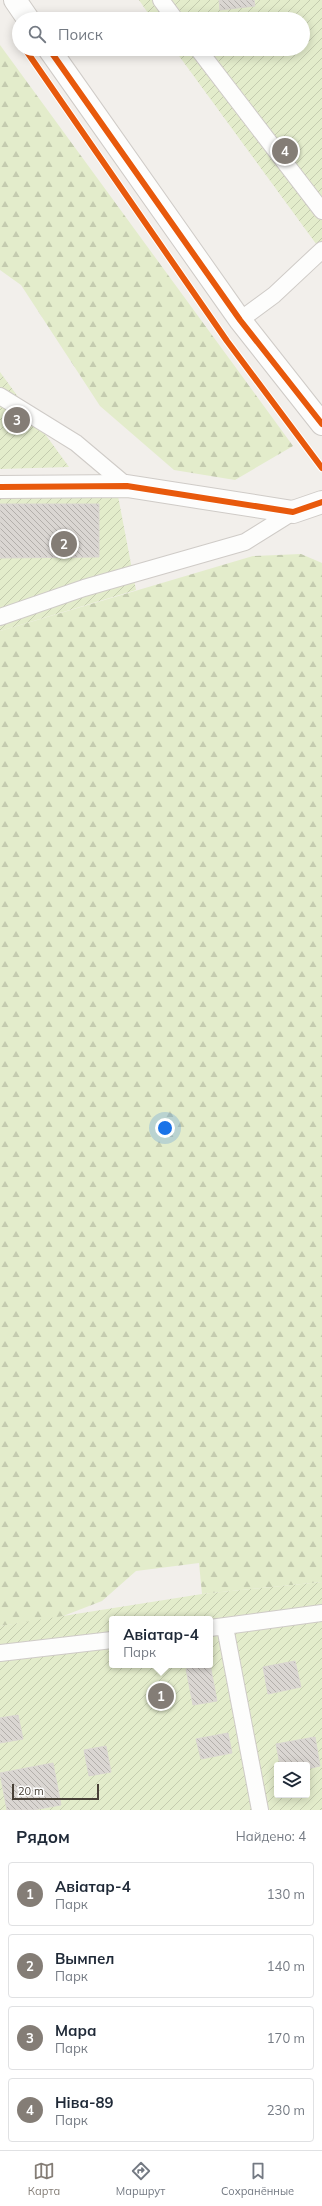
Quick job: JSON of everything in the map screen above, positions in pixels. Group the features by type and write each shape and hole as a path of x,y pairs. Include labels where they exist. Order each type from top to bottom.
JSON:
{"street":[{"path":"15,0 23,12"},
{"path":"54,56 240,320 322,424"},
{"path":"0,487 127,486 293,512 322,502"}],"lane":[{"path":"161,0 170,12"},
{"path":"203,56 322,211"},
{"path":"240,320 274,295 322,250"},
{"path":"0,396 76,443 127,486"},
{"path":"0,617 84,588 245,542 293,512"},
{"path":"260,1810 217,1628 322,1613"},
{"path":"0,1653 109,1640"}],"green space":[{"path":"139,0 322,0 322,252 179,56 310,56 310,12 147,12"},
{"path":"0,45 293,446 235,480 174,470 100,406 21,285 0,270"},
{"path":"0,372 69,467 0,469"},
{"path":"118,496 136,590 0,631 0,498"},
{"path":"301,554 322,563 322,1582 202,1594 199,1563 136,1571 102,1601 58,1618 0,1626 0,631 253,556"},
{"path":"322,1582 322,1810 0,1810 0,1626 202,1594"}],"building":[{"path":"219,0 254,0 255,6 220,10"},
{"path":"0,504 99,504 99,557 0,558"},
{"path":"295,1661 301,1687 268,1694 263,1667"},
{"path":"211,1668 217,1701 193,1705 186,1669"},
{"path":"18,1715 23,1739 0,1743 0,1718"},
{"path":"228,1733 232,1753 201,1759 196,1739"},
{"path":"315,1737 320,1766 310,1768 310,1762 279,1762 276,1744"},
{"path":"106,1746 111,1772 89,1776 84,1750"},
{"path":"53,1763 61,1805 33,1810 7,1810 0,1773"}],"cycle path":[{"path":"30,56 227,341 322,468"},
{"path":"54,56 240,320 322,424"},
{"path":"0,487 127,486 293,512 322,502"}],"place":[{"name":"Ніва-89","path":"285,151"},
{"name":"Мара","path":"17,420"},
{"name":"Вымпел","path":"64,544"},
{"name":"Авіатар-4","path":"161,1696"}]}
